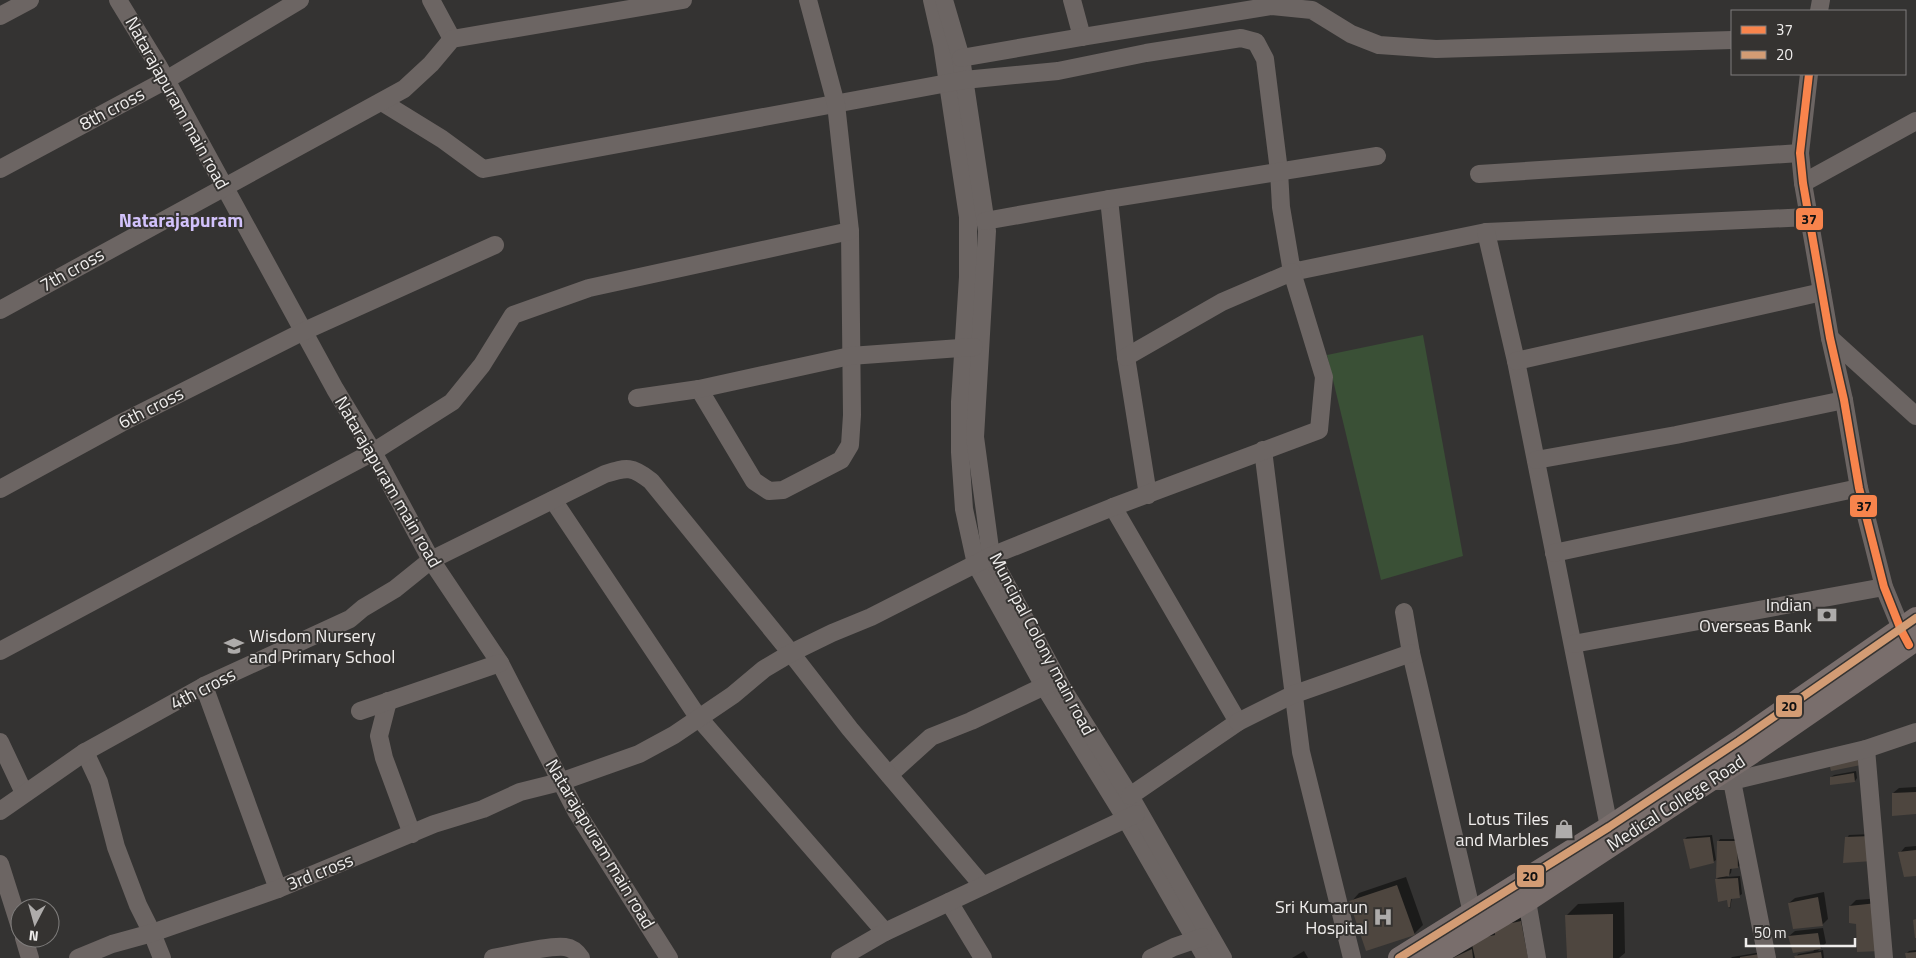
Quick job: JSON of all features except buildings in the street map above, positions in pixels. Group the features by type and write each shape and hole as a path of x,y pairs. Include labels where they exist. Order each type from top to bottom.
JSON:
{"main road":[{"name":"Medical College Road","path":"1399,958 1475,922 1526,901 1614,834 1708,781 1910,633"},
{"name":"Medical College Road","path":"1431,958 1475,922 1614,834 1910,633"}],"street":[{"path":"0,16 30,0"},
{"name":"Natarajapuram main road","path":"118,0 166,80 335,389 374,452 431,560 500,663 576,811 669,958"},
{"name":"8th cross","path":"0,169 166,80 300,0"},
{"path":"431,0 452,39 684,0"},
{"path":"699,389 754,481 769,491 783,490 841,460 850,445 852,416 850,230 836,104 808,0"},
{"path":"637,398 699,389 850,356 971,347 968,217 956,82 942,44 932,0"},
{"name":"Muncipal Colony main road","path":"944,0 961,58 956,82 986,231 971,347 974,437 984,560 1051,682 1130,796 1132,816 1201,937 1222,958"},
{"path":"1072,0 1082,36"},
{"path":"961,58 1082,36 1272,6 1312,10 1351,34 1379,45 1436,49 1731,40"},
{"path":"382,102 442,139 483,169 956,82 1058,71 1241,38 1256,42 1266,59 1279,171 1281,206 1292,272"},
{"name":"7th cross","path":"0,310 404,89 431,64 452,39"},
{"path":"1810,75 1800,153 1803,183 1830,338 1844,400 1859,488 1884,587 1910,633"},
{"path":"1803,183 1916,120"},
{"path":"1479,174 1800,153"},
{"path":"985,221 1377,156"},
{"path":"1109,199 1126,357 1148,495"},
{"path":"1126,357 1222,302 1292,272 1486,232 1809,217"},
{"path":"0,652 374,452 452,402 482,366 513,316 589,288 850,230"},
{"path":"1486,232 1516,361 1554,553 1614,834"},
{"name":"6th cross","path":"0,489 121,422 304,332 496,244"},
{"name":"3rd cross","path":"78,958 112,944 152,933 278,889 434,824 483,809 520,792 560,782 640,754 674,735 733,695 764,669 791,653 832,633 872,617 984,560 1113,507 1319,430 1324,377 1292,272"},
{"path":"1516,361 1822,292"},
{"path":"1830,338 1916,416"},
{"path":"1536,460 1676,435 1844,400"},
{"path":"1263,450 1300,752 1352,958"},
{"name":"4th cross","path":"1,809 85,752 204,686 350,619 363,608 395,589 431,560 605,474 620,469 636,470 651,481 791,653 850,729 983,886"},
{"path":"1554,553 1859,488"},
{"path":"553,500 698,717 885,932"},
{"path":"1113,507 1238,722"},
{"path":"1573,644 1884,587"},
{"path":"1404,612 1411,653 1475,922"},
{"path":"1130,796 1238,722 1292,695 1411,653"},
{"path":"360,710 500,663"},
{"path":"840,958 885,932 1132,816 1051,682 971,721 931,737 889,774"},
{"path":"204,686 278,889"},
{"path":"388,701 379,736 384,758 412,834"},
{"path":"1708,781 1732,781 1866,749 1916,732"},
{"path":"0,742 24,793"},
{"path":"1866,749 1884,958"},
{"path":"85,752 99,782 119,855 138,905 162,958"},
{"path":"1732,781 1767,958"},
{"path":"0,864 11,898"},
{"path":"1526,901 1537,958"},
{"path":"949,902 983,958"},
{"path":"1151,958 1201,937 1206,958"},
{"path":"493,958 553,947 566,947 577,952 581,958"}],"green space":[{"path":"1423,335 1463,556 1381,580 1327,355"}],"transit line":[{"name":"37","path":"1809,75 1800,153 1803,183 1830,338 1844,400 1859,488 1884,587 1909,645"},
{"name":"20","path":"1399,958 1609,827 1739,741 1916,618"}],"place":[{"name":"Indian Overseas Bank","path":"1827,615"},
{"name":"Wisdom Nursery and Primary School","path":"234,646"},
{"name":"Lotus Tiles and Marbles","path":"1564,829"},
{"name":"Sri Kumarun Hospital","path":"1383,917"}],"district":[{"name":"Natarajapuram","path":"181,220"}]}
